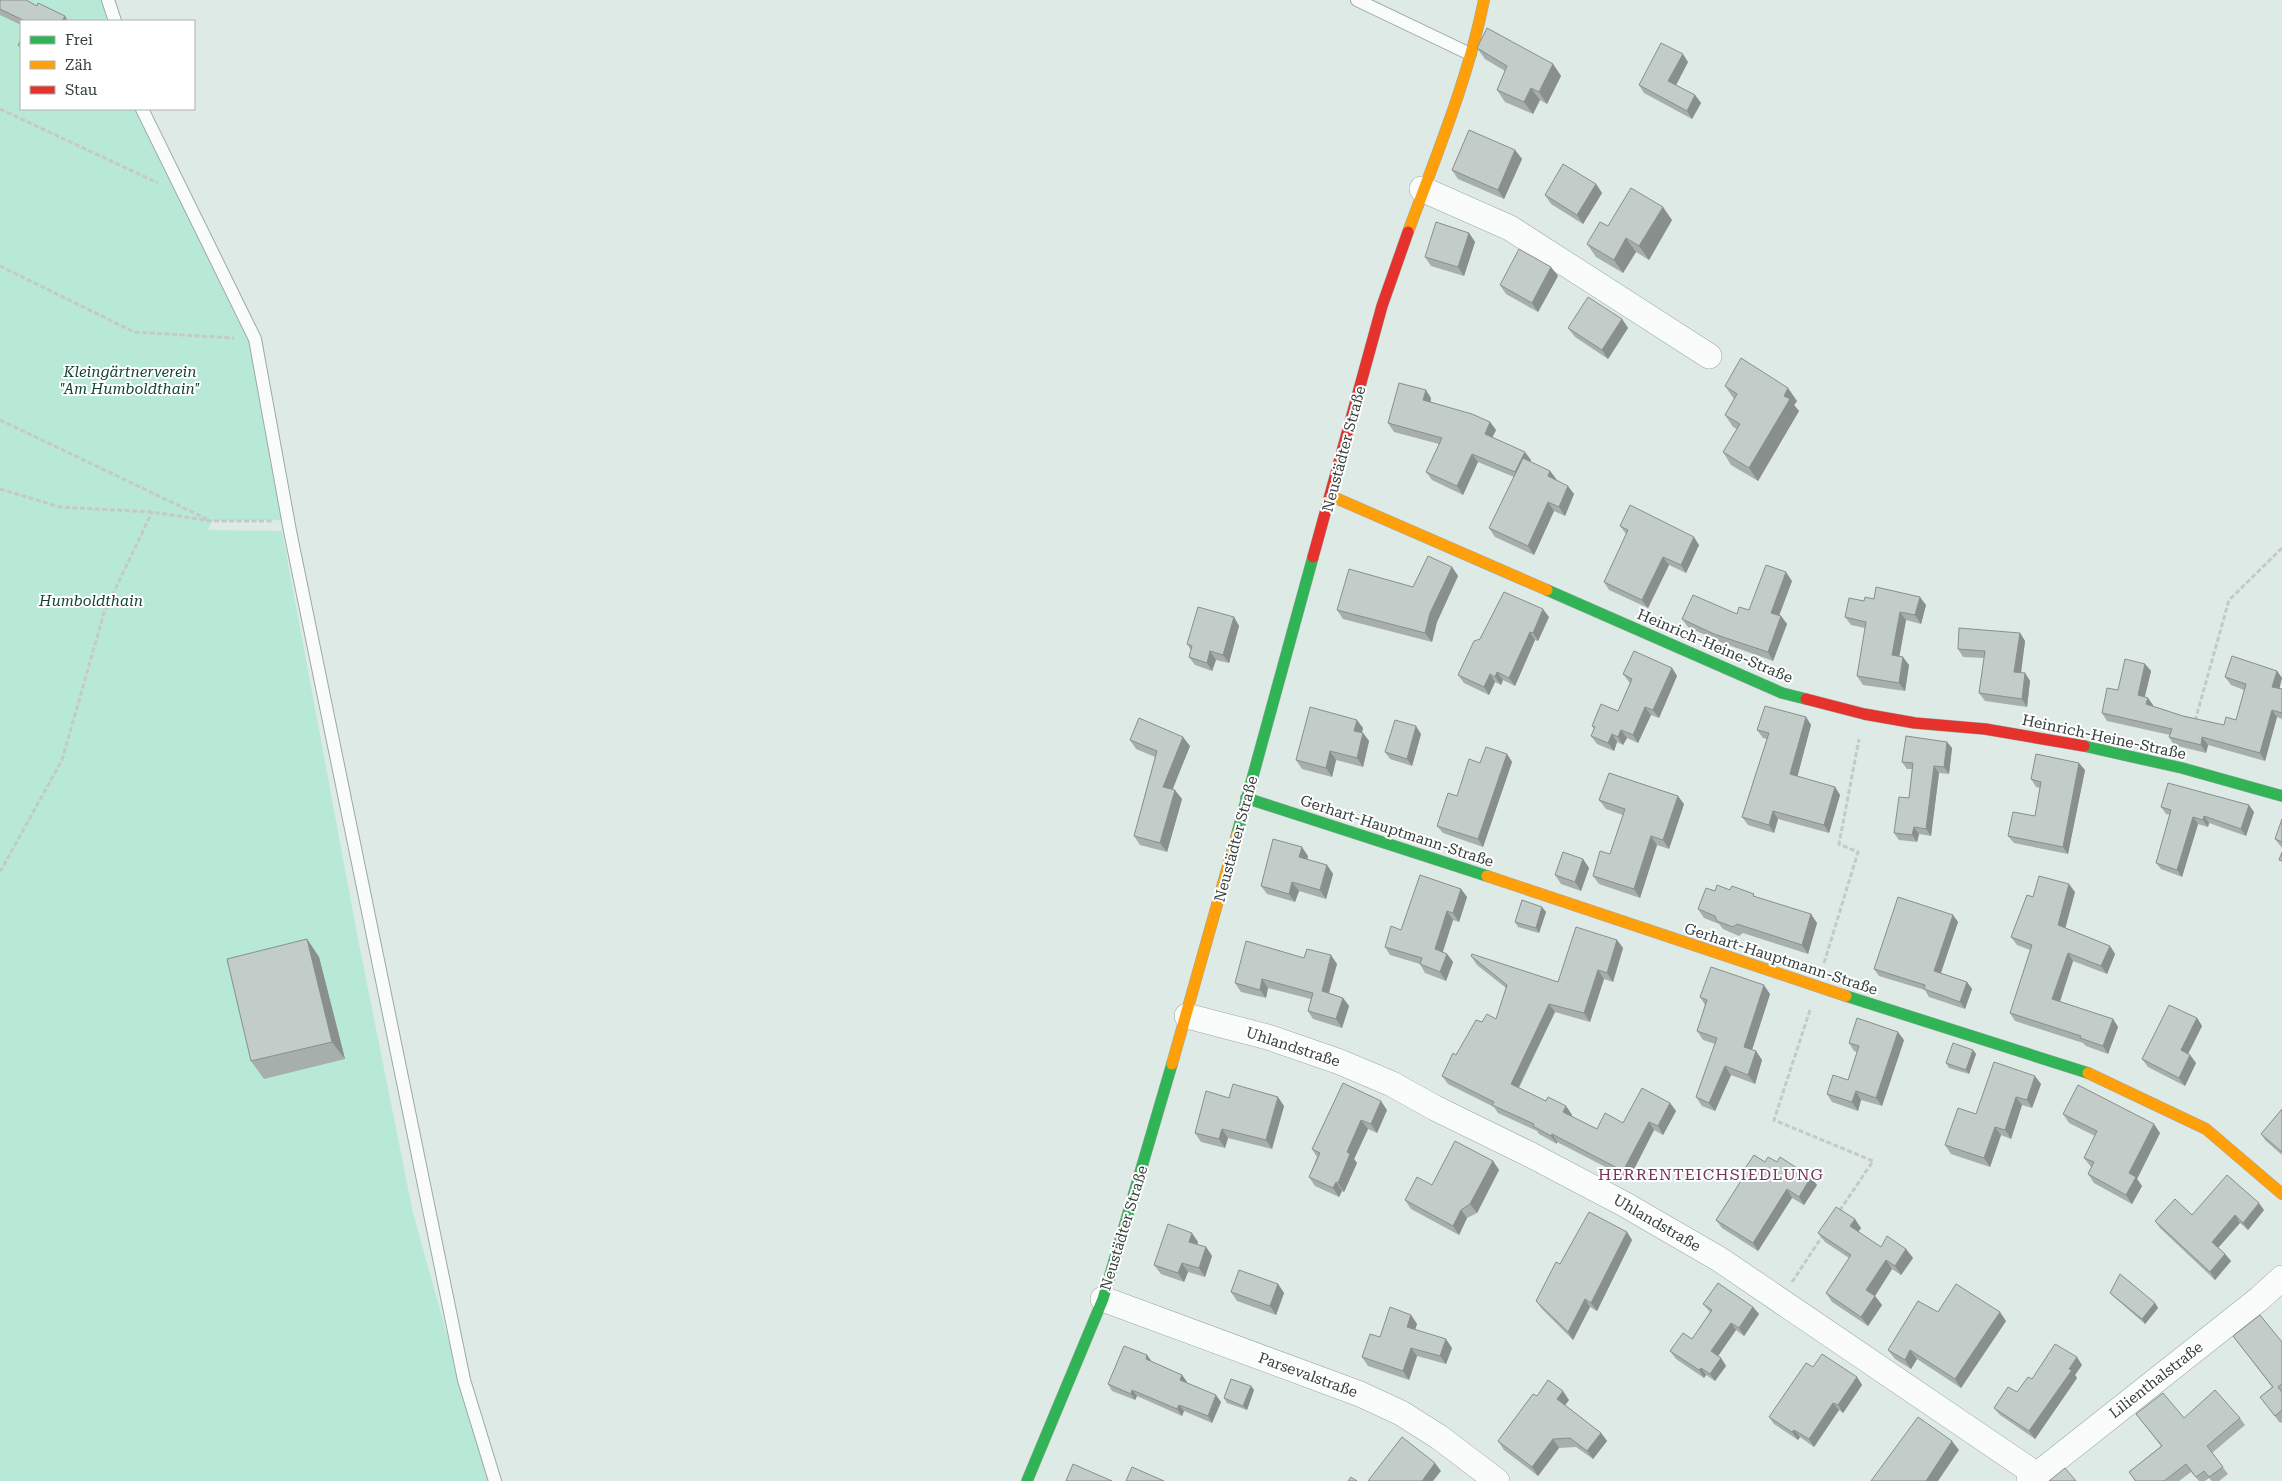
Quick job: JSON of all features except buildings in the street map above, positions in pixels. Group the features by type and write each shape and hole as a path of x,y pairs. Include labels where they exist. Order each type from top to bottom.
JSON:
{"street":[{"name":"Neustädter Straße","path":"1027,1481 1103,1299 1187,1016 1246,798 1332,496 1382,306 1422,189 1456,100 1484,0"},
{"path":"1422,189 1510,228 1709,356"},
{"name":"Heinrich-Heine-Straße","path":"1332,496 1730,672 1782,693 1864,714 1915,723 1985,729 2116,752 2282,796"},
{"name":"Gerhart-Hauptmann-Straße","path":"1246,798 1531,890 1817,987 2098,1076 2206,1129 2282,1194"},
{"name":"Uhlandstraße","path":"1187,1016 1271,1038 1340,1062 1392,1084 1624,1204 1719,1259 2033,1478"},
{"name":"Lilienthalstraße","path":"2033,1478 2259,1299 2282,1278"},
{"name":"Parsevalstraße","path":"1103,1299 1360,1394 1401,1413 1439,1437 1497,1481"}],"lane":[{"path":"108,0 115,20"},
{"path":"1356,0 1470,54"},
{"path":"142,110 255,339 288,520 464,1380 495,1481"}],"path":[{"path":"0,109 183,195"},
{"path":"0,266 134,332 255,339"},
{"path":"0,420 211,521"},
{"path":"0,489 60,507 152,512 211,521 288,520"},
{"path":"0,872 62,760 104,613 152,512"},
{"path":"2192,730 2229,600 2282,548"},
{"path":"1835,1218 1873,1161 1774,1120 1858,852 1839,844 1864,714"},
{"path":"1780,1301 1824,1235"}],"green space":[{"path":"0,0 108,0 115,20 20,20 20,110 142,110 255,339 288,520 212,521 208,530 282,531 358,939 413,1213 488,1481 0,1481"}],"traffic: fast":[{"path":"1237,834 1313,557"},
{"path":"1547,590 1782,693 1806,699"},
{"path":"2084,746 2182,768 2282,796"},
{"path":"1246,798 1487,876"},
{"path":"1846,996 2088,1073"},
{"path":"1027,1481 1103,1299 1172,1064"}],"traffic: slow":[{"path":"1408,232 1460,89 1484,0"},
{"path":"1331,496 1547,590"},
{"path":"1172,1064 1237,834"},
{"path":"1487,876 1846,996"},
{"path":"2088,1073 2206,1129 2282,1194"}],"traffic: jam":[{"path":"1313,557 1382,306 1408,232"},
{"path":"1806,699 1864,714 1915,723 1985,729 2084,746"}],"district":[{"name":"HERRENTEICHSIEDLUNG","path":"1711,1174"}],"park label":[{"name":"Kleingärtnerverein \"Am Humboldthain\"","path":"130,380"},
{"name":"Humboldthain","path":"91,601"}]}
